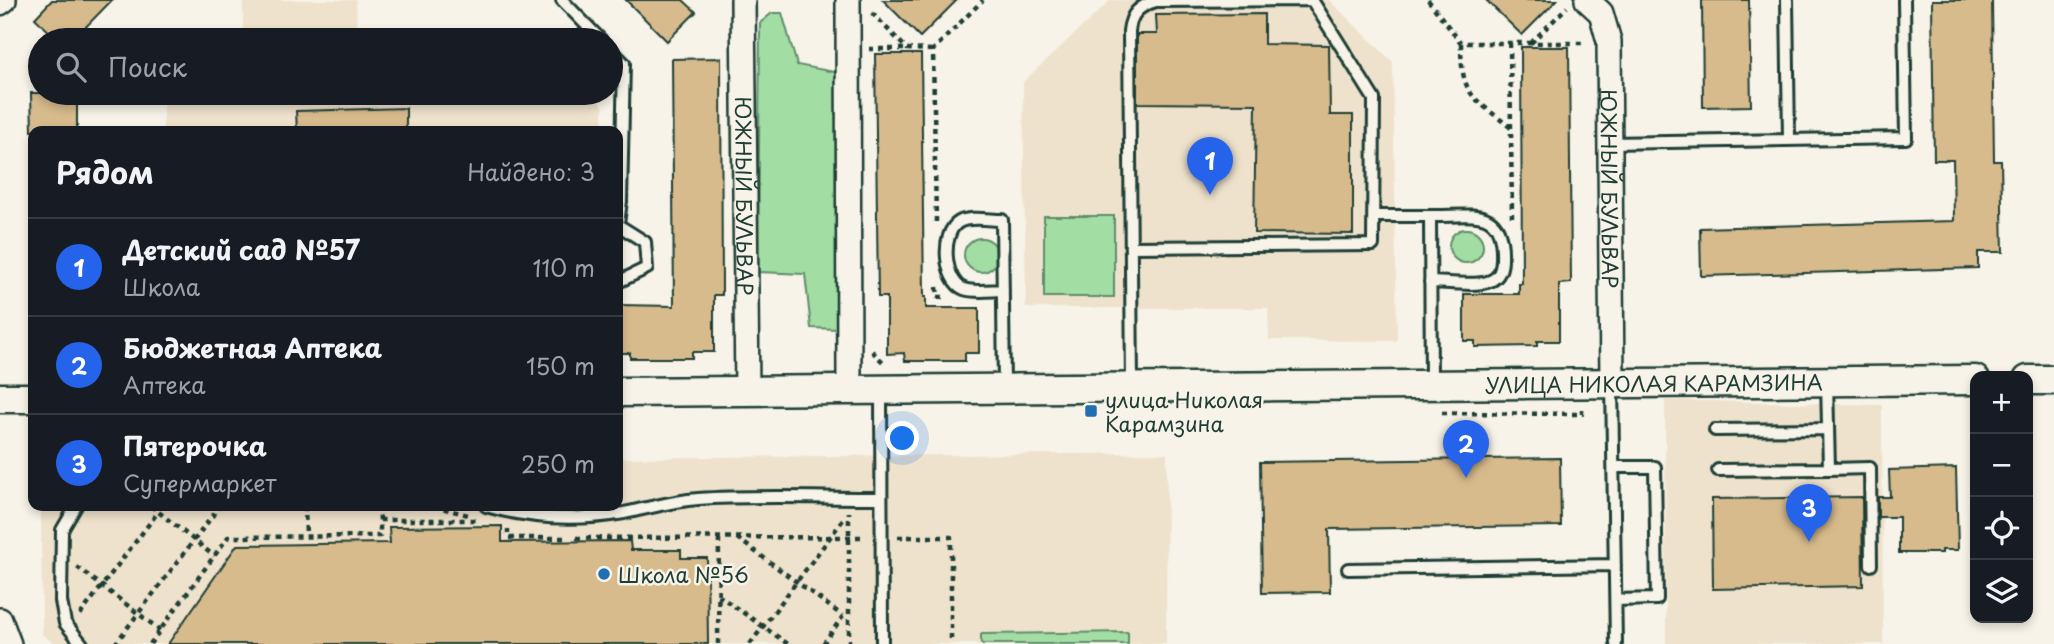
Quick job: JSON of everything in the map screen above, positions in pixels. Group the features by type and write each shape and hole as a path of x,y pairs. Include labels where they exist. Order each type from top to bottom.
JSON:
{"street":[{"name":"ЮЖНЫЙ БУЛЬВАР","path":"743,0 747,391"},
{"path":"848,0 849,391"},
{"name":"ЮЖНЫЙ БУЛЬВАР","path":"1587,0 1601,13 1609,41 1612,384"},
{"name":"УЛИЦА НИКОЛАЯ КАРАМЗИНА","path":"623,392 849,391 887,382 1004,390 1970,380"},
{"path":"2033,380 2054,380"},
{"path":"0,398 28,398"},
{"path":"0,620 9,644"}],"lane":[{"path":"562,0 589,28"},
{"path":"1131,247 1374,245 1374,99 1312,0 1156,1 1135,11 1129,31 1132,388"},
{"path":"1787,0 1788,139"},
{"path":"1608,143 1906,138 1905,0"},
{"path":"623,63 623,126"},
{"path":"1374,216 1480,217 1493,220 1503,239 1502,264 1492,281 1430,282"},
{"path":"1430,216 1432,385"},
{"path":"1003,290 964,289 956,283 948,263 948,242 950,231 958,223 965,220 1002,220 1003,290 1004,390"},
{"path":"623,227 645,242 647,268 623,280"},
{"path":"882,644 881,498 887,382"},
{"path":"1827,382 1829,469"},
{"path":"1612,384 1616,644"},
{"path":"1714,430 1828,429"},
{"path":"1614,467 1655,467 1656,520 1657,599 1616,600"},
{"path":"1718,470 1870,468 1871,565"},
{"path":"504,511 542,517 587,517 623,513 673,501 881,498"},
{"path":"73,511 62,530 61,601 65,623 82,644"},
{"path":"1348,569 1615,565"}],"path":[{"path":"936,228 933,50 983,0"},
{"path":"1428,0 1461,43 1462,74 1467,89 1511,128"},
{"path":"1530,43 1571,2 1569,0"},
{"path":"871,12 907,49"},
{"path":"1586,30 1586,57"},
{"path":"1461,43 1586,43"},
{"path":"863,49 933,50"},
{"path":"937,283 938,297 949,297"},
{"path":"866,344 887,382"},
{"path":"115,644 216,511"},
{"path":"305,511 306,536"},
{"path":"150,644 228,537 380,536 379,511"},
{"path":"380,520 488,520 453,511"},
{"path":"750,644 849,511 849,644"},
{"path":"77,618 158,512 214,556"},
{"path":"498,523 508,526 508,538 951,537 951,644"},
{"path":"718,644 719,537"},
{"path":"734,537 843,616"},
{"path":"74,564 160,630"},
{"path":"718,595 788,644"},
{"path":"823,644 849,609"}],"shaded area":[{"path":"243,0 356,0 357,28 243,28"},
{"path":"1111,0 1329,0 1393,62 1397,341 1269,340 1268,308 1026,308 1023,82"},
{"path":"163,105 603,106 603,126 163,126"},
{"path":"1665,400 1882,405 1883,644 1666,644"},
{"name":"Школа №56","path":"1167,453 1166,644 55,644 42,634 41,514 44,511 623,511 623,458"}],"green space":[{"path":"772,13 782,13 797,65 840,73 837,329 811,328 805,274 758,272 760,23"},
{"path":"1044,216 1114,216 1114,297 1044,297"},
{"path":"1466,229 1478,234 1483,246 1478,258 1466,263 1454,258 1449,246 1454,234"},
{"path":"981,238 993,243 998,255 993,267 981,272 969,267 964,255 969,243"},
{"path":"1128,632 1128,644 981,644 981,634"}],"building":[{"path":"52,0 112,0 85,28 45,28 35,18"},
{"path":"626,0 683,0 696,12 667,41"},
{"path":"883,0 957,0 920,37"},
{"path":"1486,0 1557,0 1522,35"},
{"path":"1702,0 1749,0 1751,106 1703,107"},
{"path":"1932,0 1992,0 1994,161 2001,161 2003,252 1978,252 1978,268 1701,276 1700,228 1954,221 1953,160 1934,160"},
{"path":"1264,14 1264,44 1329,45 1330,115 1353,115 1353,234 1254,233 1256,104 1137,103 1137,34 1157,34 1156,15"},
{"path":"1521,47 1569,47 1571,283 1559,284 1559,341 1537,341 1537,346 1475,347 1475,341 1464,341 1464,294 1519,294 1519,284 1522,284"},
{"path":"875,54 921,54 924,297 926,308 979,308 979,353 965,353 965,361 905,361 904,353 887,354 887,297 878,297"},
{"path":"721,58 722,295 714,295 714,352 692,352 692,358 630,358 630,353 623,353 623,305 674,306 672,59"},
{"path":"31,105 77,105 77,126 32,126"},
{"path":"406,108 406,126 297,126 296,111"},
{"path":"1560,458 1561,526 1329,529 1330,592 1262,593 1260,462"},
{"path":"1956,468 1958,550 1942,550 1942,553 1899,553 1899,517 1878,517 1878,497 1890,497 1889,470"},
{"path":"1862,497 1863,586 1713,589 1712,499"},
{"path":"502,526 502,542 630,541 631,550 681,550 681,558 707,558 708,644 168,644 237,545 390,543 389,527"}],"place":[{"name":"Детский сад №57","path":"1210,195"},
{"name":"улица Николая Карамзина","path":"1091,411"},
{"name":"Бюджетная Аптека","path":"1466,478"},
{"name":"Пятерочка","path":"1809,542"},
{"name":"Школа №56","path":"604,574"}]}
